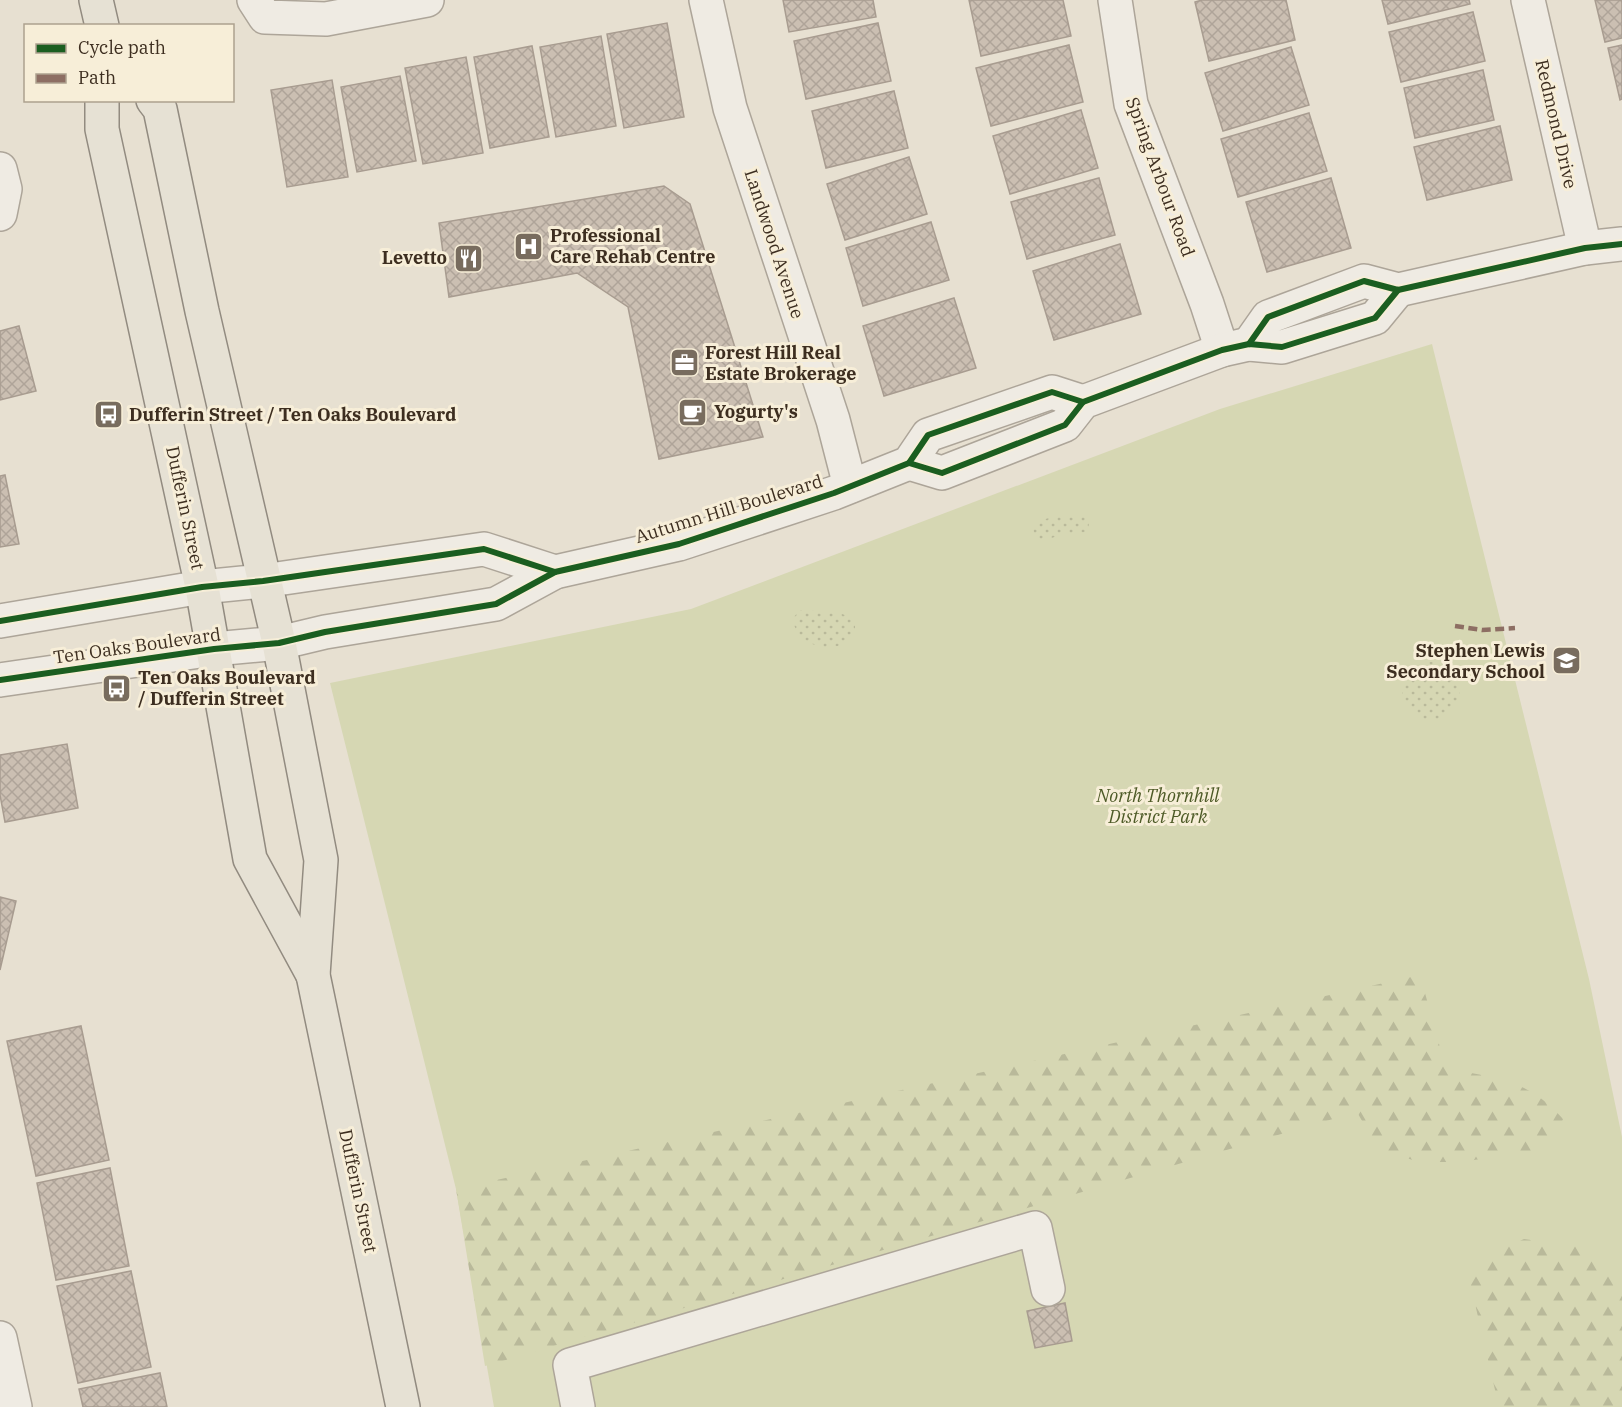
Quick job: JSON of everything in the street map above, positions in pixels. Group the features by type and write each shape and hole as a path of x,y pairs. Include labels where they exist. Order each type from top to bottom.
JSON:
{"main road":[{"path":"96,0 102,24"},
{"name":"Dufferin Street","path":"102,102 102,129 202,587 250,859 312,975 403,1407"},
{"name":"Dufferin Street","path":"155,102 160,109 263,582 279,644 321,860 312,975"}],"street":[{"path":"254,0 265,17 326,19 427,0"},
{"name":"Landwood Avenue","path":"706,0 730,108 833,420 850,486"},
{"name":"Spring Arbour Road","path":"1115,0 1131,104 1207,304 1235,347"},
{"name":"Redmond Drive","path":"1528,0 1585,248"},
{"path":"0,169 5,189 0,214"},
{"path":"1235,347 1268,316 1364,281 1398,290 1585,248 1622,244"},
{"name":"Autumn Hill Boulevard","path":"279,644 325,632 496,604 555,572 679,544 850,486 909,463 927,435 1052,392 1083,402 1235,347"},
{"path":"0,621 202,587 263,582 484,549 555,572"},
{"name":"Ten Oaks Boulevard","path":"0,680 214,649 279,644"},
{"path":"578,1407 570,1365 1035,1228 1048,1289"},
{"path":"0,1338 15,1407"}],"green space":[{"name":"North Thornhill District Park","path":"1432,344 1589,979 1622,1137 1622,1407 494,1407 456,1189 330,683 691,609 1220,409"},
{"path":"1063,516 1083,516 1089,522 1088,532 1062,534 1044,541 1035,538 1033,528 1042,520"},
{"path":"800,610 837,612 855,619 855,634 847,642 838,646 818,646 808,642 795,628 793,618"},
{"path":"1431,662 1442,664 1455,675 1460,691 1458,702 1447,715 1431,720 1420,718 1407,707 1402,691 1404,680 1415,667"},
{"path":"1420,975 1446,1069 1510,1082 1537,1095 1563,1119 1551,1148 1461,1162 1419,1162 1378,1149 1357,1112 485,1366 456,1189"},
{"path":"1524,1239 1581,1247 1622,1273 1622,1407 1499,1407 1466,1265"}],"building":[{"path":"783,0 873,0 876,17 789,32"},
{"path":"969,0 1063,0 1071,36 981,56"},
{"path":"1202,0 1286,0 1295,40 1209,61 1195,2"},
{"path":"1382,0 1469,0 1470,4 1388,24"},
{"path":"1595,0 1622,0 1622,38 1605,42"},
{"path":"1473,12 1485,61 1401,82 1389,32"},
{"path":"667,23 684,117 624,128 607,34"},
{"path":"878,23 891,81 806,99 794,41"},
{"path":"601,36 616,126 556,137 540,47"},
{"path":"1069,45 1083,102 991,126 976,68"},
{"path":"1622,45 1622,99 1620,100 1608,48"},
{"path":"532,46 549,137 490,148 474,57"},
{"path":"1291,47 1309,105 1223,131 1205,73"},
{"path":"466,57 483,153 423,164 405,68"},
{"path":"1483,70 1494,120 1415,138 1404,88"},
{"path":"400,76 416,161 357,172 341,87"},
{"path":"332,80 348,177 287,187 271,90"},
{"path":"894,91 908,148 826,168 812,111"},
{"path":"1081,110 1098,168 1010,194 993,136"},
{"path":"1309,113 1327,171 1238,197 1221,139"},
{"path":"1500,126 1512,180 1427,200 1414,147"},
{"path":"909,157 927,214 845,240 827,184"},
{"path":"1099,178 1115,235 1027,259 1011,202"},
{"path":"1331,178 1351,248 1267,272 1246,202"},
{"path":"664,186 690,204 763,437 659,459 628,307 577,273 449,297 439,223"},
{"path":"931,222 949,280 863,306 846,248"},
{"path":"1120,244 1141,314 1054,340 1033,271"},
{"path":"954,298 976,368 884,396 863,326"},
{"path":"19,326 36,391 0,400 0,331"},
{"path":"5,475 19,544 0,547 0,476"},
{"path":"67,744 78,808 5,822 0,795 0,755"},
{"path":"0,897 16,901 0,970"},
{"path":"81,1026 109,1160 36,1176 7,1041"},
{"path":"110,1168 129,1266 56,1280 37,1183"},
{"path":"131,1271 151,1367 78,1383 57,1286"},
{"path":"1065,1303 1072,1341 1035,1348 1027,1311"},
{"path":"160,1373 167,1407 83,1407 79,1389"}],"marked path":[{"path":"1455,626 1482,630 1515,628"}],"cycle path":[{"path":"1249,344 1268,317 1364,281 1398,290 1585,248 1622,244"},
{"path":"909,463 942,473 1065,425 1083,402 1222,350 1249,344 1282,347 1375,318 1398,290"},
{"path":"0,680 214,649 279,643 325,632 496,604 555,572 679,544 834,493 909,463 928,435 1052,392 1083,402"},
{"path":"0,621 202,587 263,581 484,549 555,572"}],"place":[{"name":"Professional Care Rehab Centre","path":"529,246"},
{"name":"Levetto","path":"468,258"},
{"name":"Forest Hill Real Estate Brokerage","path":"684,363"},
{"name":"Yogurty's","path":"693,412"},
{"name":"Dufferin Street / Ten Oaks Boulevard","path":"108,415"},
{"name":"Stephen Lewis Secondary School","path":"1566,661"},
{"name":"Ten Oaks Boulevard / Dufferin Street","path":"117,688"}]}
